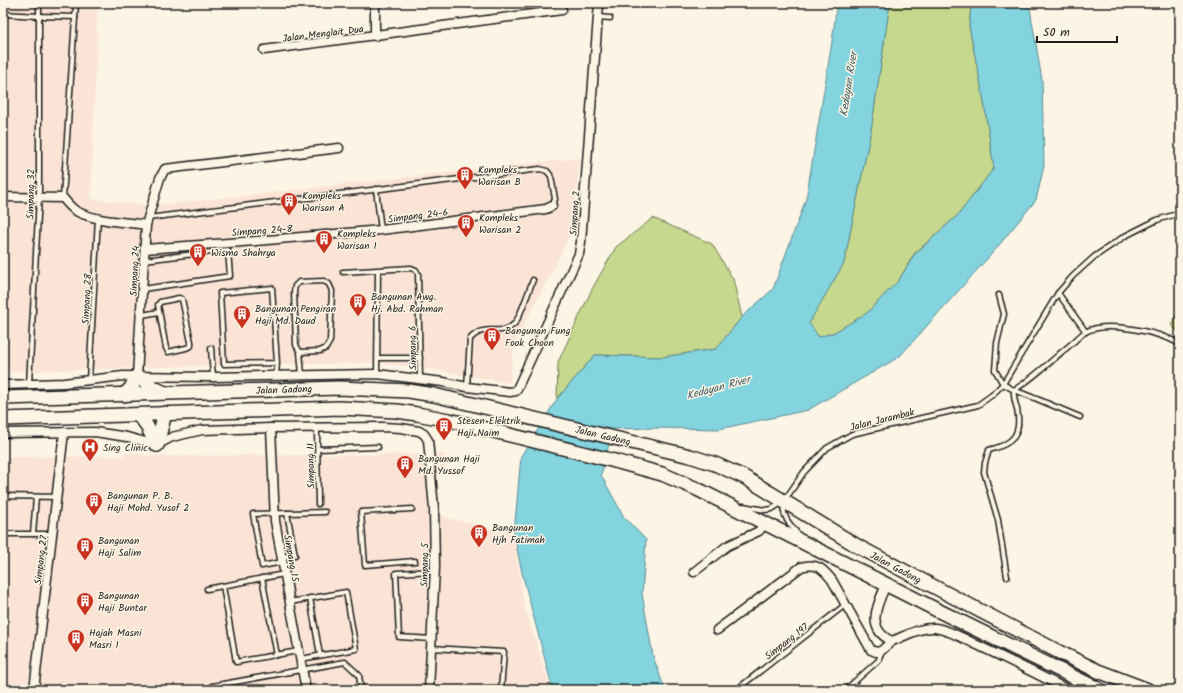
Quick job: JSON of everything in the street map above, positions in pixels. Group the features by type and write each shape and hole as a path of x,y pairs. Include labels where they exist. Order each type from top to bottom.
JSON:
{"main road":[{"path":"124,395 131,388 137,376 154,388 166,393"},
{"name":"Jalan Gadong","path":"3,398 338,388 376,389 422,393 469,403 690,456 715,464 744,477 854,544 1092,668 1148,690"},
{"name":"Jalan Gadong","path":"3,419 340,408 372,409 418,414 611,460 662,474 697,489 1100,690"},
{"path":"157,445 165,413"},
{"path":"137,414 144,421 157,445"},
{"path":"886,584 895,566"}],"street":[{"name":"Jalan Menglait Dua","path":"264,50 375,36 375,3"},
{"name":"Simpang 2","path":"467,388 510,392 516,391 578,254 580,248 599,3"},
{"path":"375,36 562,10"},
{"name":"Simpang 24","path":"137,376 147,221 160,178 165,169 339,148"},
{"path":"3,197 63,198 76,212 98,218 147,221"},
{"name":"Simpang 24-6","path":"381,230 546,209 552,206"},
{"name":"Simpang 24-8","path":"145,249 381,230"},
{"path":"3,385 29,385 123,376 213,377 377,374 420,379 467,388"},
{"name":"Simpang 15","path":"271,428 274,514 306,690"},
{"path":"3,432 95,432 127,437 157,445 172,437 202,430 318,428"},
{"name":"Simpang 5","path":"318,428 402,428 419,431 424,434 428,440 434,509 435,571 428,690"},
{"name":"Simpang 27","path":"34,690 64,432"},
{"path":"694,572 727,546 759,531 764,523"},
{"path":"717,630 801,567 815,565 824,570 832,580 871,650 876,652 881,651 892,641 913,632 936,628 954,634 1068,690"},
{"path":"886,584 875,614 879,631 884,638 892,641"}],"lane":[{"name":"Simpang 32","path":"29,385 39,197 39,3"},
{"path":"63,198 76,3"},
{"path":"3,14 75,17"},
{"path":"598,17 610,18"},
{"name":"Simpang 24-6","path":"147,221 376,189 540,169 547,171 551,176 555,199 552,206"},
{"name":"Simpang 24-6","path":"376,189 381,230"},
{"name":"Jalan Jarambak","path":"727,504 765,510 772,509 784,501 804,472 827,448 852,434 978,404 992,395 1003,384 1058,293 1072,276 1094,257 1125,236 1157,220 1180,212"},
{"name":"Simpang 28","path":"89,380 98,218"},
{"path":"143,289 230,276 228,250 144,260"},
{"name":"Simpang 6","path":"378,271 411,268 416,270 418,274 420,379"},
{"path":"343,272 378,271 377,374"},
{"path":"467,388 470,339 475,333 482,330 502,331 515,323 533,280"},
{"path":"300,352 320,351 326,348 330,341 332,290 329,284 324,281 299,282 295,286 296,345 300,352 302,375"},
{"path":"276,375 277,363 272,288 220,293 224,364 277,363"},
{"path":"1058,293 1086,332"},
{"path":"999,295 1004,314 997,343 995,370 1003,384 1080,417"},
{"path":"179,298 182,300 191,346 168,352 159,312 158,305 160,302 179,298"},
{"path":"142,315 159,312"},
{"path":"1007,577 998,520 984,472 989,450 1003,447 1011,441 1016,433 1018,424 1017,410 1013,397 1014,390 1028,381 1086,332 1103,328 1126,327 1172,340 1180,344"},
{"path":"211,348 213,377"},
{"path":"378,358 420,358"},
{"name":"Simpang 11","path":"318,428 318,504"},
{"path":"318,449 378,447"},
{"path":"3,517 5,496 57,497"},
{"path":"33,534 36,497"},
{"path":"784,501 784,516 809,546"},
{"path":"412,509 361,512 365,565 415,561"},
{"path":"287,514 294,555 262,566 253,514 325,512"},
{"path":"3,534 53,534"},
{"path":"432,638 399,638 396,573 435,571"},
{"path":"207,589 284,574"},
{"path":"262,578 277,655"},
{"path":"222,586 236,662 277,655 320,655 356,649 346,592 289,602"},
{"path":"310,598 320,655"},
{"name":"Simpang 197","path":"736,690 845,605"},
{"path":"431,648 504,652 501,690"},
{"path":"845,690 879,660 881,651"},
{"path":"212,686 344,662 359,675 361,690"}],"shaded area":[{"path":"3,3 98,3 91,199 149,206 580,158 572,232 514,344 510,383 434,370 378,363 198,366 3,372"},
{"path":"124,452 153,456 445,454 443,468 437,468 441,516 514,534 524,605 551,690 3,690 3,457 123,456"}],"green space":[{"path":"890,3 970,3 971,8 969,26 983,96 994,168 959,214 914,254 899,280 867,313 835,332 819,337 808,323 844,263 871,130"},
{"path":"653,218 712,244 733,279 742,317 716,349 662,357 595,355 557,399 558,362 592,289 616,247"},
{"path":"1180,308 1180,334 1171,325"}],"water":[{"name":"Kedayan River","path":"837,3 890,3 871,130 844,263 809,323 819,337 835,332 867,313 899,280 914,255 959,214 994,168 983,96 969,26 971,8 970,3 1029,3 1042,80 1044,166 1036,200 995,250 899,357 808,410 719,429 613,429 601,475 624,517 646,540 642,594 653,656 665,690 553,690 522,573 514,534 521,456 557,399 595,355 662,357 716,349 742,317 773,289 806,199"}],"place":[{"name":"Kompleks Warisan B","path":"465,190"},
{"name":"Kompleks Warisan A","path":"289,216"},
{"name":"Kompleks Warisan 2","path":"466,238"},
{"name":"Kompleks Warisan 1","path":"324,254"},
{"name":"Wisma Shahrya","path":"198,267"},
{"name":"Bangunan Awg. Hj. Abd. Rahman","path":"358,317"},
{"name":"Bangunan Pengiran Haji Md. Daud","path":"242,329"},
{"name":"Bangunan Fung Fook Choon","path":"492,351"},
{"name":"Stesen Elektrik Haji Naim","path":"444,441"},
{"name":"Sing Clinic","path":"90,462"},
{"name":"Bangunan Haji Md. Yussof","path":"405,479"},
{"name":"Bangunan P. B. Haji Mohd. Yusof 2","path":"94,516"},
{"name":"Bangunan Hjh Fatimah","path":"479,548"},
{"name":"Bangunan Haji Salim","path":"85,561"},
{"name":"Bangunan Haji Buntar","path":"85,616"},
{"name":"Hajah Masni Masri 1","path":"76,653"}]}
